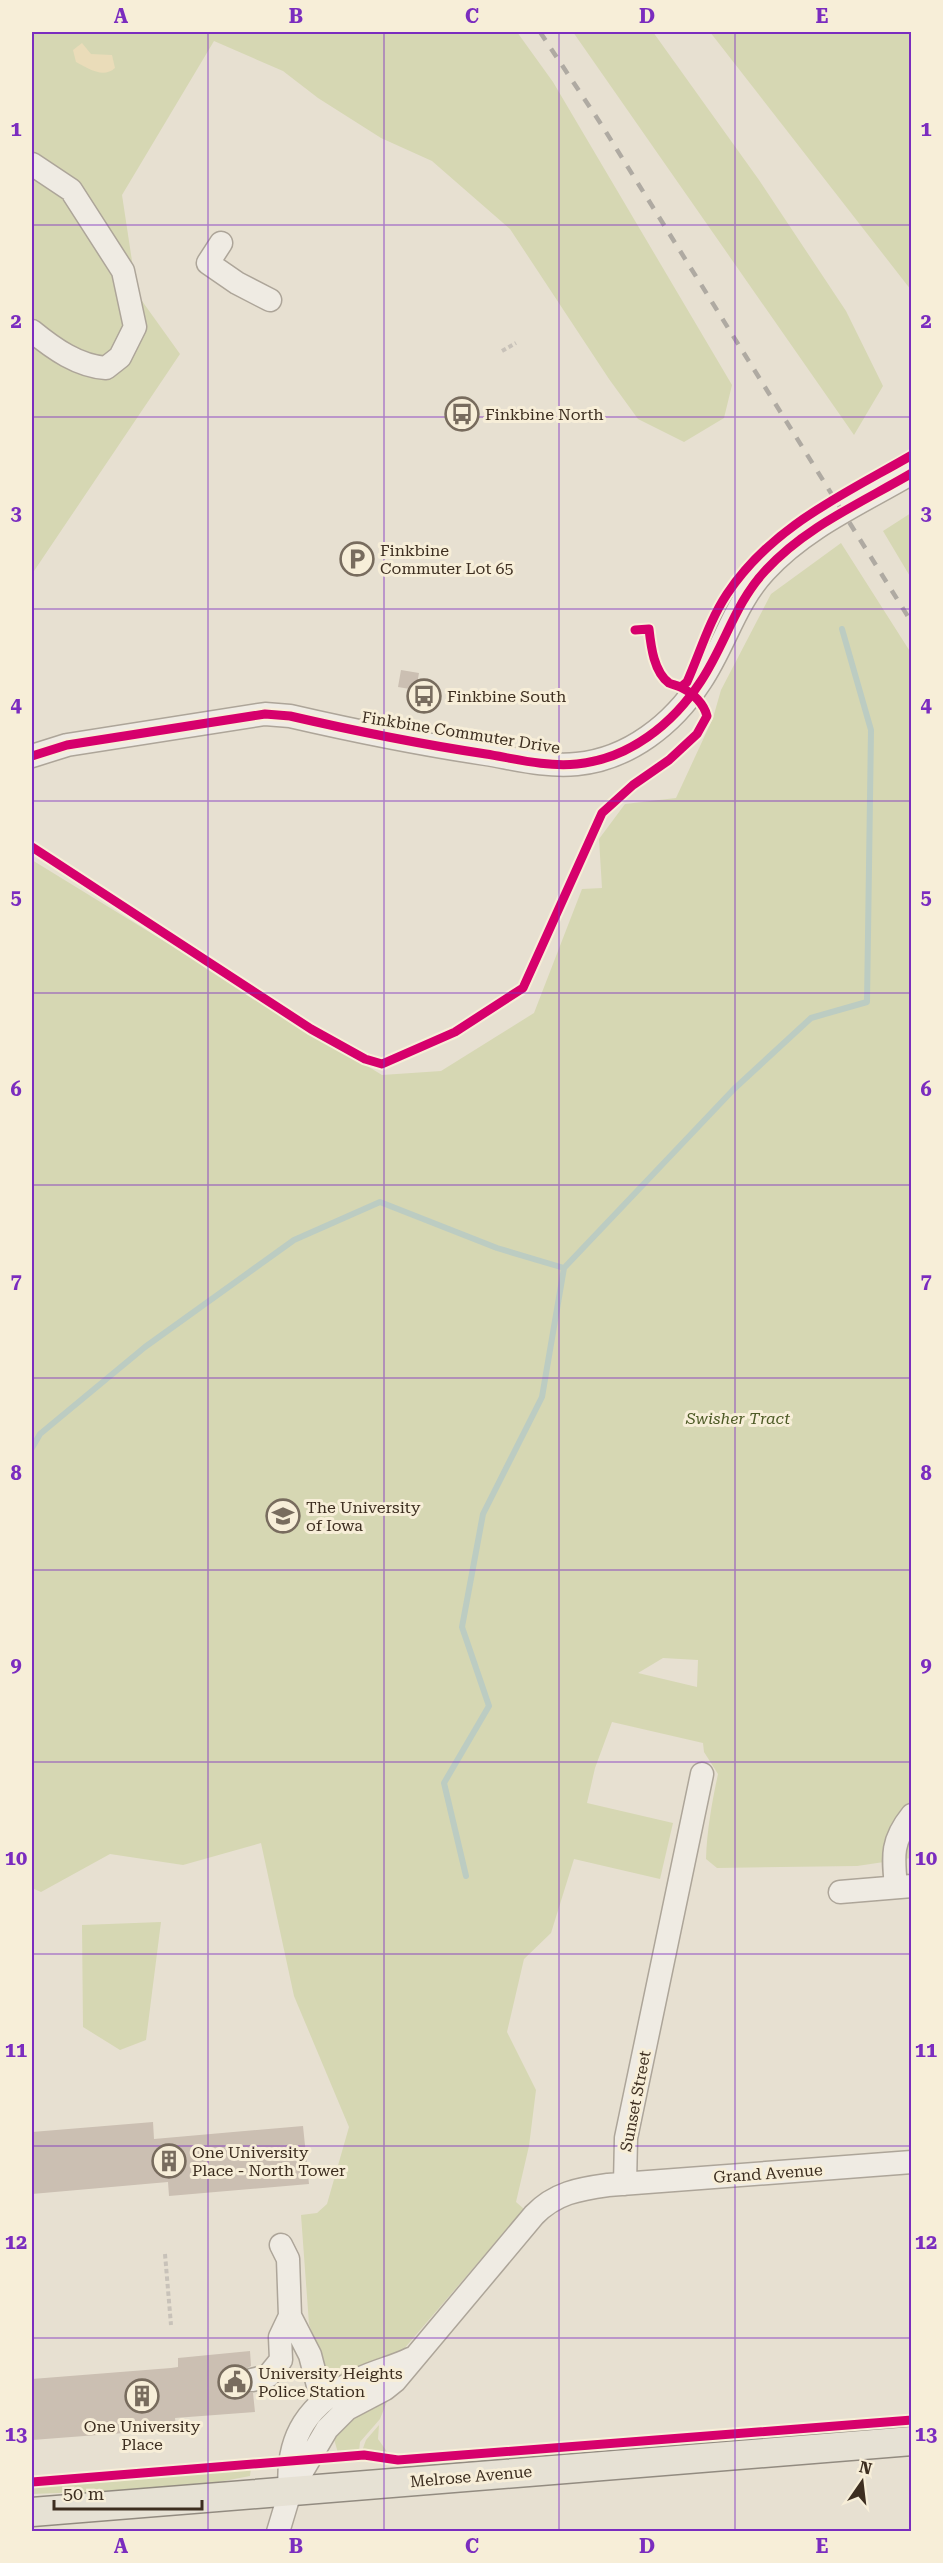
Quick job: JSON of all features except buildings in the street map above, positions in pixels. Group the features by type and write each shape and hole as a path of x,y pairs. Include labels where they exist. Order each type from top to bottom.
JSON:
{"main road":[{"name":"Melrose Avenue","path":"32,2512 912,2441"}],"street":[{"path":"32,164 71,190 123,272 135,327 120,357 106,368 88,367 62,353 32,331"},
{"path":"221,243 208,263 237,283 270,300"},
{"name":"Finkbine Commuter Drive","path":"32,756 67,745 265,714 290,716 451,749 549,764 577,764 599,760 646,740 678,709 701,681 749,589 767,569 841,511 912,473"},
{"name":"Sunset Street","path":"624,2184 626,2138 702,1774"},
{"path":"840,1892 904,1887 893,1851 901,1828 912,1815"},
{"name":"Grand Avenue","path":"624,2184 912,2162"},
{"path":"278,2532 290,2492 335,2419 347,2409 385,2389 544,2205 570,2192 624,2184"},
{"path":"281,2245 288,2259 290,2316 310,2355 322,2401"},
{"path":"252,2380 268,2376 281,2360 280,2337 290,2316"},
{"path":"290,2492 288,2461 295,2439 306,2420 322,2401 359,2379 412,2358"}],"path":[{"path":"502,351 516,343"},
{"path":"165,2253 171,2325"}],"green space":[{"path":"32,32 517,32 553,82 732,385 724,418 684,442 638,419 510,229 432,161 381,138 318,98 283,71 214,41 122,195 137,294 180,354 32,574"},
{"path":"573,32 653,32 759,180 846,311 883,386 854,435"},
{"path":"710,32 911,32 911,290"},
{"path":"911,513 911,578 883,531"},
{"name":"Swisher Tract","path":"841,543 911,653 911,1858 857,1866 717,1868 706,1859 707,1837 718,1774 704,1752 703,1743 612,1722 595,1768 587,1803 673,1823 660,1879 574,1859 551,1933 524,1959 507,2032 536,2090 529,2146 516,2202 524,2209 403,2350 383,2364 324,2386 330,2383 309,2324 301,2215 317,2213 327,2204 349,2127 294,1996 261,1843 183,1865 110,1854 41,1892 32,1888 32,860 382,1075 441,1071 534,1013 582,889 602,888 599,839 625,804 676,798 713,718 721,690 771,594","holes":["663,1658 698,1660 697,1687 638,1673"]},
{"path":"161,1922 146,2040 120,2050 83,2027 82,1925"},
{"path":"388,2399 380,2419 360,2442 359,2452 338,2453 334,2439 341,2423"},
{"path":"379,2425 378,2439 390,2456 362,2451 366,2440"},
{"path":"581,2450 578,2456 454,2460"},
{"path":"251,2468 250,2476 187,2488 32,2494 32,2486"}],"sand":[{"path":"82,43 91,54 112,55 115,68 101,73 76,62 73,50"}],"waterway":[{"path":"32,1448 40,1434 145,1347 294,1240 380,1202 497,1248 564,1268 734,1089 811,1018 867,1002 871,730 842,629"},
{"path":"466,1876 444,1783 489,1706 462,1627 483,1514 542,1397 564,1268"}],"railway":[{"path":"540,32 601,124 912,623"}],"cycle path":[{"path":"681,687 687,682 710,626 727,594 765,549 810,514 912,455"},
{"path":"32,756 67,745 265,714 290,716 412,742 520,760 565,765 596,761 632,747 648,737 690,697 709,667 746,597 755,583 781,555 834,517 912,473"},
{"path":"32,847 311,1029 365,1059 382,1064 455,1032 523,988 602,813 633,785 669,760 697,734 707,716 703,707 690,693 669,683 664,678 654,659 649,629 635,630"},
{"path":"32,2482 364,2455 398,2460 912,2420"}],"place":[{"name":"Finkbine North","path":"462,414"},
{"name":"Finkbine Commuter Lot 65","path":"357,559"},
{"name":"Finkbine South","path":"424,696"},
{"name":"The University of Iowa","path":"283,1516"},
{"name":"One University Place - North Tower","path":"169,2161"},
{"name":"University Heights Police Station","path":"235,2382"},
{"name":"One University Place","path":"142,2396"}]}
